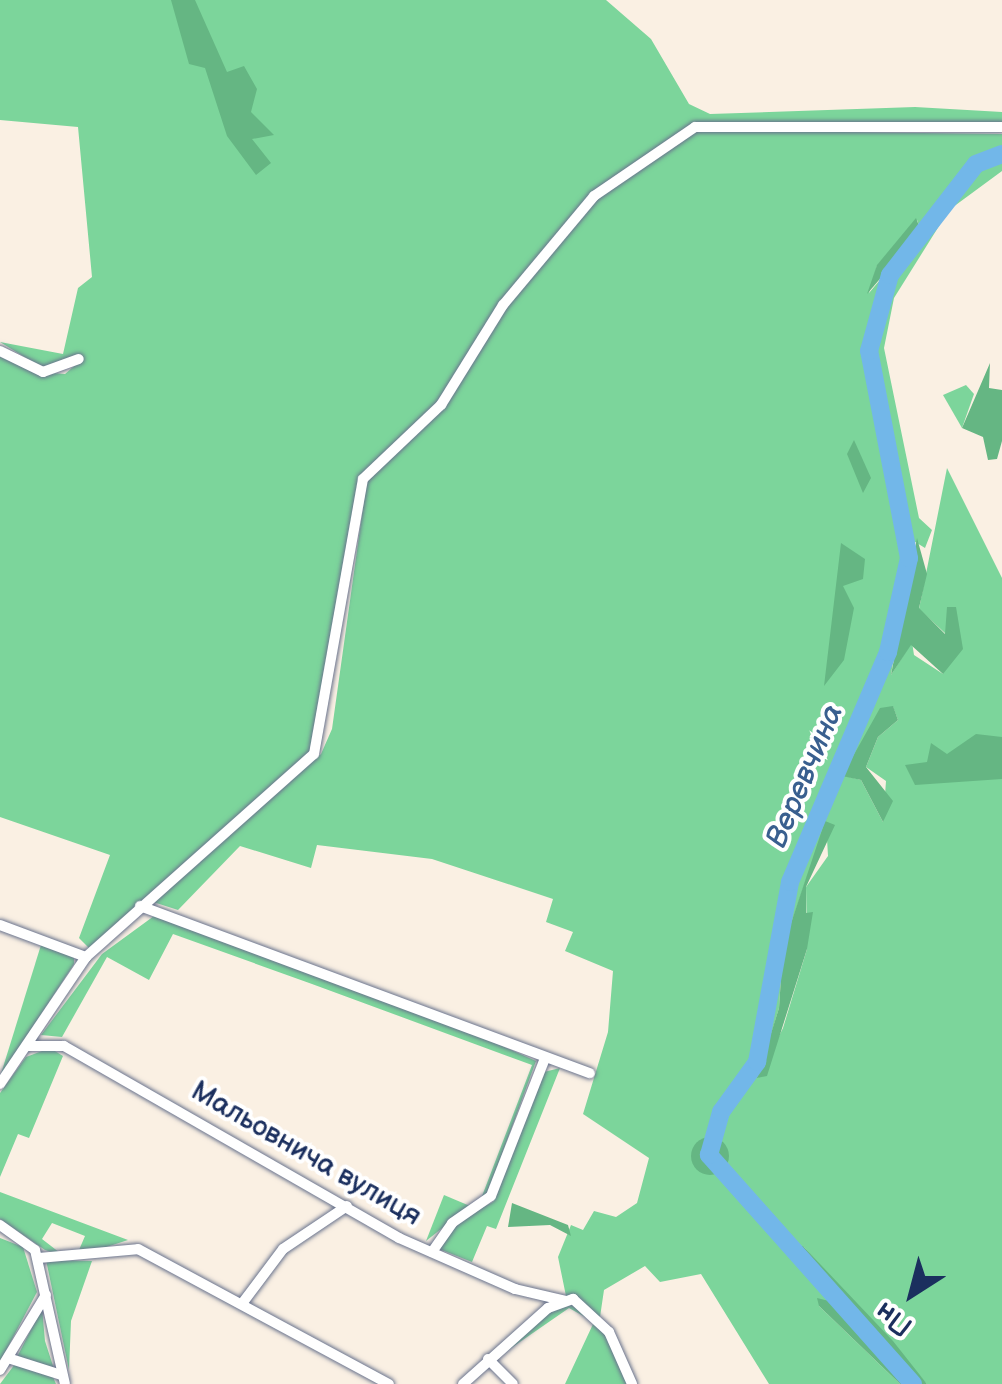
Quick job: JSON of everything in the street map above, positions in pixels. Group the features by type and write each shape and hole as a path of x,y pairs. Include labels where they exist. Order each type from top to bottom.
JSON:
{"street":[{"path":"0,1084 86,957 314,754 363,479 441,405 502,304 594,196 694,126 1002,128"},
{"path":"0,351 43,372 80,359"},
{"path":"140,906 389,992 544,1060 590,1074"},
{"path":"0,925 86,957"},
{"name":"Мальовнича вулиця","path":"27,1046 64,1046 432,1252 569,1300"},
{"path":"432,1252 452,1223 492,1196 544,1060"},
{"path":"244,1300 283,1250 348,1206"},
{"path":"0,1224 38,1258 63,1379"},
{"path":"38,1258 129,1247 244,1300 389,1384"},
{"path":"0,1370 47,1294"},
{"path":"463,1384 488,1359 569,1300 609,1332 632,1384"},
{"path":"10,1359 63,1379"},
{"path":"488,1359 513,1384"}],"green space":[{"path":"0,0 606,0 651,39 689,104 710,114 915,107 1002,112 1002,123 695,124 596,189 425,417 371,465 311,755 90,949 79,938 110,855 0,817 0,354 39,372 65,374 80,361 44,369 0,342 63,354 78,288 92,277 78,127 0,120"},
{"path":"171,0 195,0 227,72 244,66 257,89 251,112 274,135 252,139 271,163 256,175 227,136 205,68 189,64"},
{"path":"694,130 1002,134 1002,171 949,210 894,298 884,348 919,518 932,530 925,548 912,540 891,675 912,642 914,655 943,674 946,634 919,609 947,468 1002,578 1002,1384 927,1384 803,1246 834,1303 819,1306 900,1384 769,1384 701,1274 660,1282 645,1266 604,1290 600,1317 566,1296 558,1257 571,1225 583,1230 594,1211 616,1217 637,1203 649,1158 583,1114 608,1032 613,971 565,951 573,932 546,922 553,899 432,859 317,845 311,868 240,846 178,910 150,901 321,754 332,729 367,479 446,405 502,311 600,196","holes":["917,220 921,231 869,293 877,266","893,707 898,720 878,737 866,767 886,781 883,822 861,780 842,775","826,822 828,856 806,887 807,949 783,1028 758,1078 779,1008 783,947"]},
{"path":"916,218 921,231 867,294 877,265"},
{"path":"990,363 989,388 1002,390 1002,441 997,459 988,460 983,437 962,428"},
{"path":"966,385 974,394 962,428 943,395"},
{"path":"854,440 871,478 863,493 847,454"},
{"path":"917,538 927,574 919,608 945,634 947,607 956,607 963,649 943,674 911,645 891,675"},
{"path":"841,543 865,559 863,579 843,586 854,608 844,660 824,686"},
{"path":"893,706 898,720 878,737 866,767 893,801 883,822 861,780 842,776 880,708"},
{"path":"976,734 1002,737 1002,779 915,785 905,765 927,762 931,743 947,754"},
{"path":"825,821 835,825 806,887 806,913 813,912 807,949 767,1076 757,1078 779,1008 783,947"},
{"path":"154,916 387,995 536,1061 486,1198 479,1204 532,1065 312,984 173,934 149,980 107,957 62,1037 41,1035 102,954"},
{"path":"41,945 74,954 74,964 0,1077"},
{"path":"50,1048 63,1056 29,1138 18,1134 0,1177 0,1093 26,1057"},
{"path":"560,1068 496,1229 487,1226 472,1262 439,1249 460,1219 493,1202 544,1072"},
{"path":"710,1137 723,1143 729,1156 723,1169 710,1175 697,1169 691,1156 697,1143"},
{"path":"0,1192 128,1240 76,1257 85,1236 52,1223 42,1239 64,1256 45,1250 0,1219"},
{"path":"444,1195 470,1206 426,1241"},
{"path":"512,1203 568,1225 571,1236 550,1225 508,1227"},
{"path":"0,1238 23,1247 37,1292 0,1362"},
{"path":"803,1246 893,1341 927,1384 900,1384 819,1306 817,1298 833,1302 794,1248"},
{"path":"46,1260 92,1261 71,1321 69,1370"},
{"path":"576,1304 606,1333 630,1384 565,1384 594,1322 569,1308 494,1360 549,1311"},
{"path":"42,1308 45,1341 54,1369 17,1357"},
{"path":"15,1364 53,1377 56,1384 0,1384"}],"waterway":[{"name":"Веревчина","path":"913,1384 709,1155 721,1112 757,1062 790,882 888,652 909,558 869,351 890,275 976,164 1002,154"}]}
